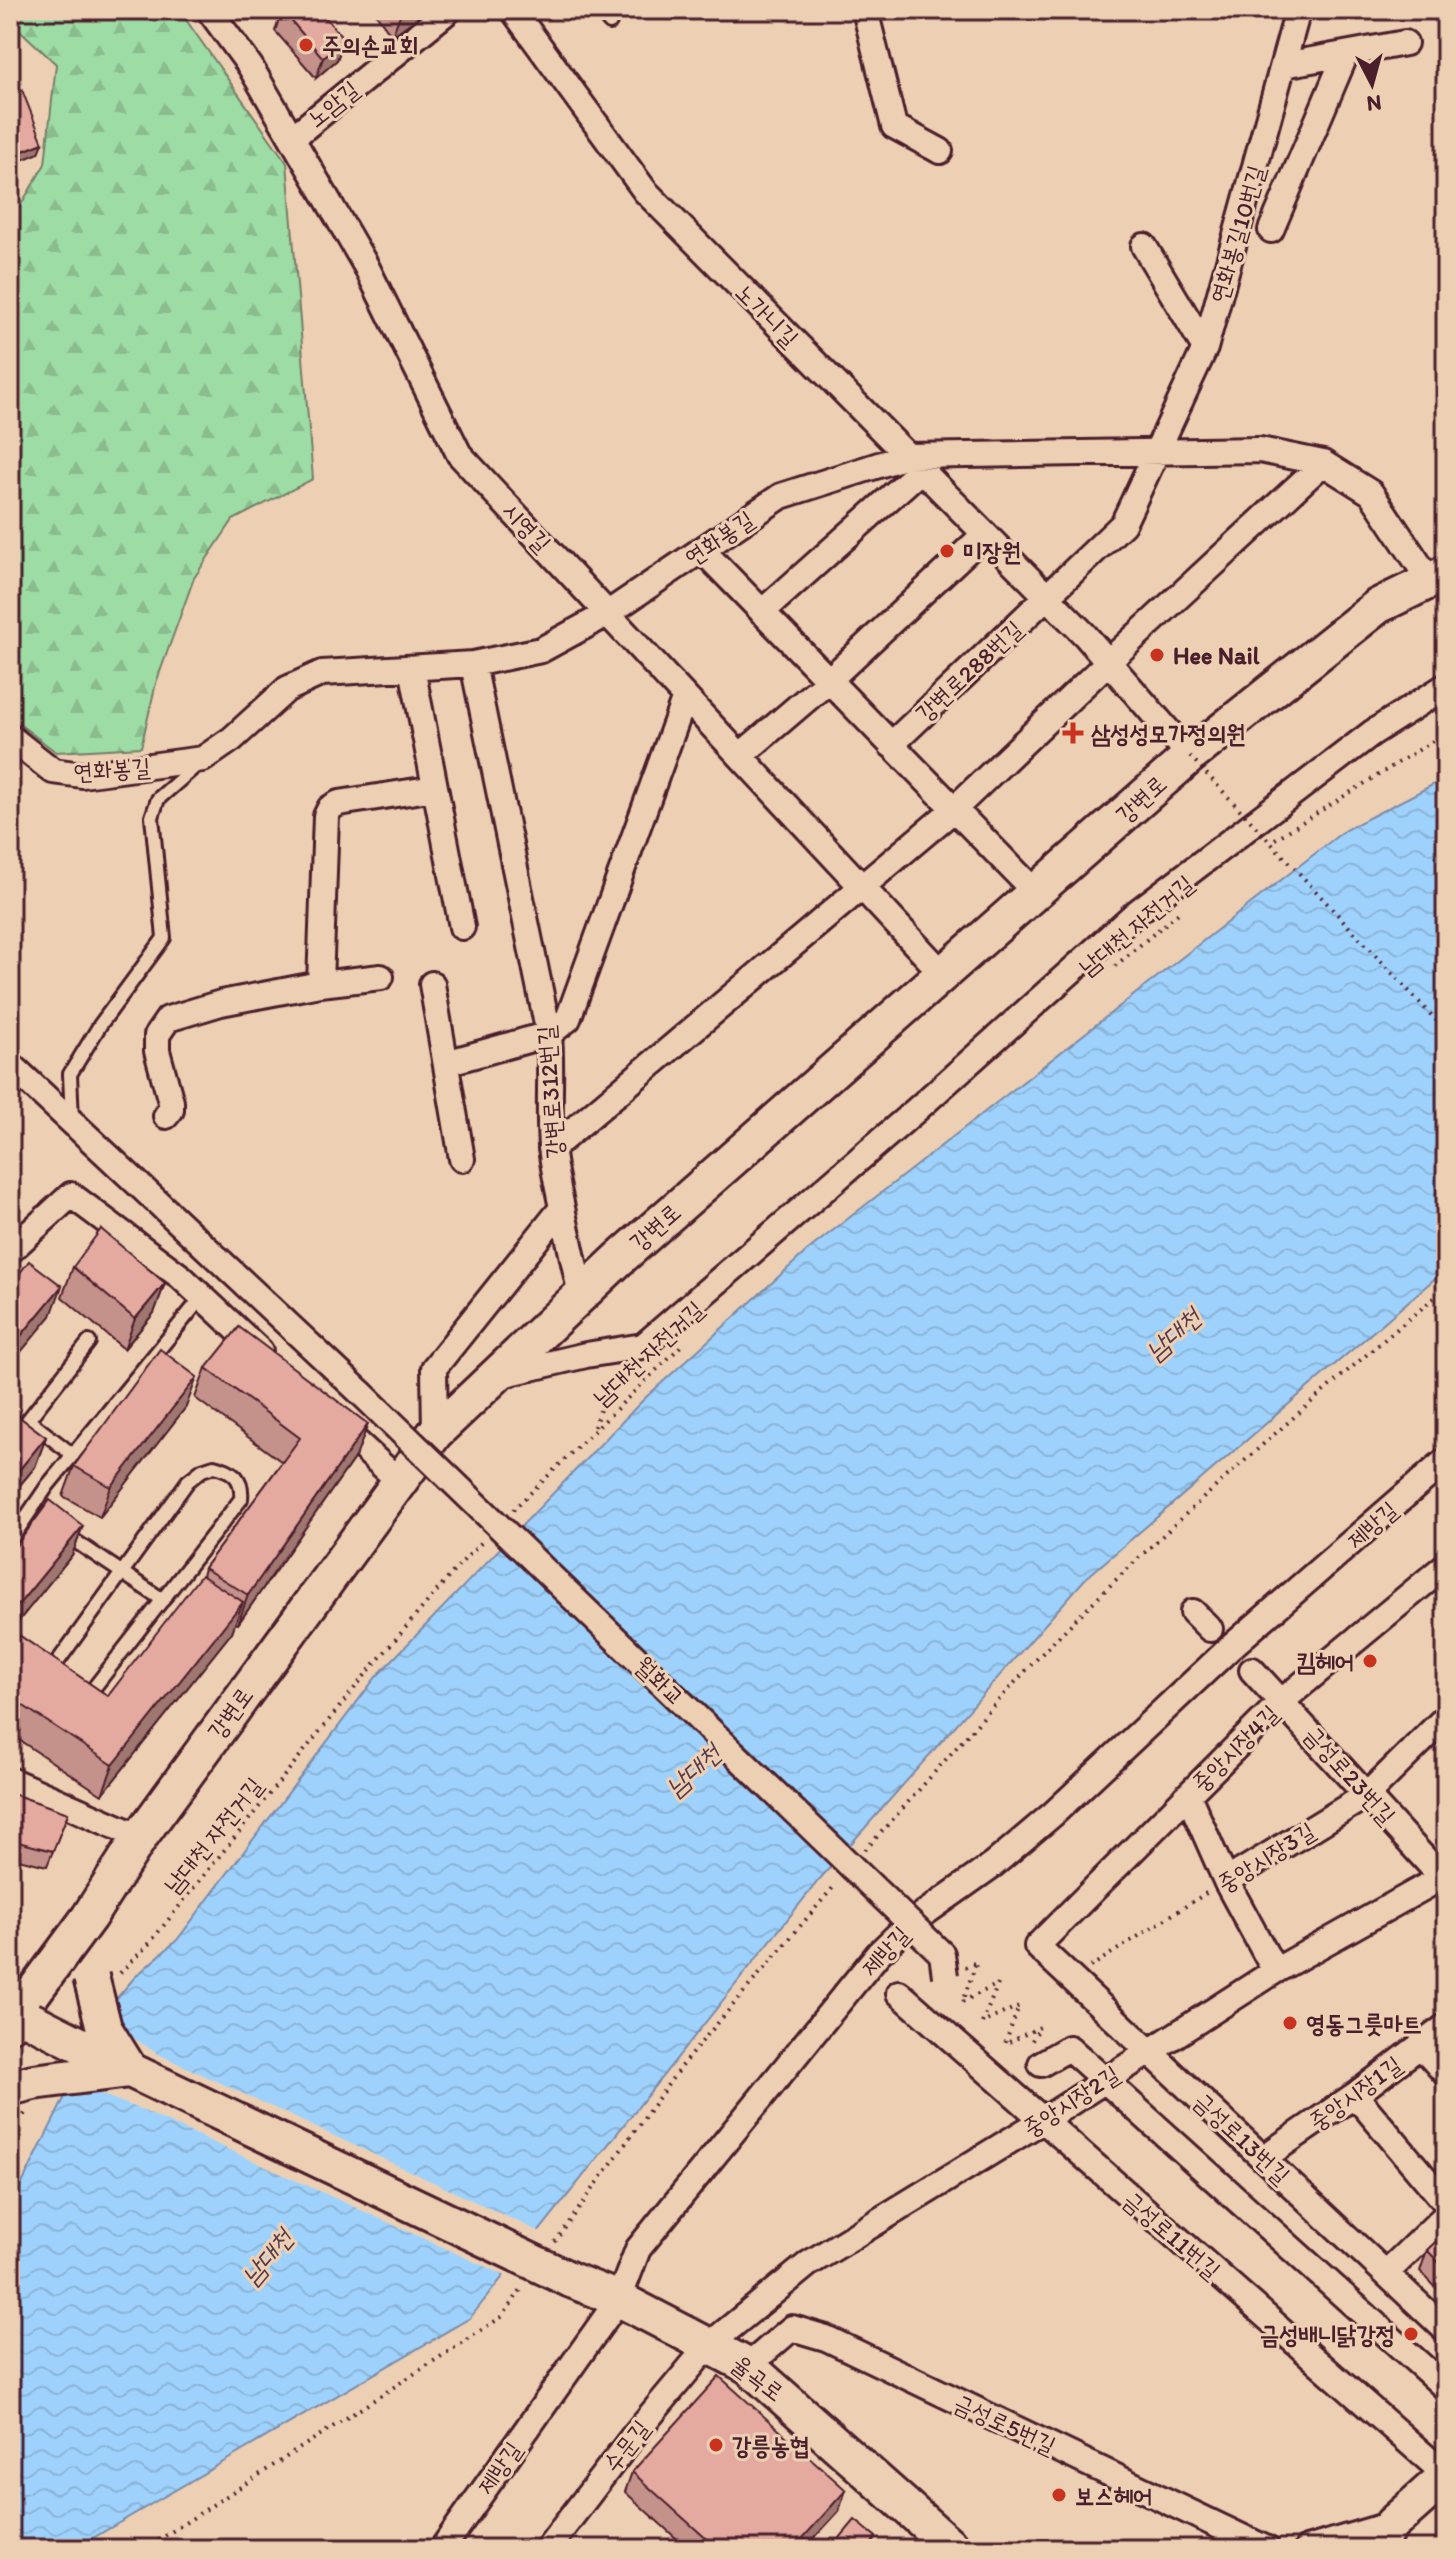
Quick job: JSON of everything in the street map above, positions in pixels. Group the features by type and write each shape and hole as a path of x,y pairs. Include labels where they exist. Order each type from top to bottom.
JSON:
{"street":[{"name":"시영길","path":"209,10 250,66 366,266 459,454 943,974"},
{"name":"노암길","path":"292,138 449,10"},
{"name":"노가니길","path":"513,10 645,191 1048,597 1190,756"},
{"path":"865,10 894,126 940,151"},
{"name":"연화봉길10번길","path":"1158,452 1205,348 1298,10"},
{"path":"1284,65 1405,43"},
{"path":"1271,230 1345,56"},
{"path":"1144,246 1205,348"},
{"name":"연화봉길","path":"10,737 53,771 82,775 203,759 232,739 287,689 306,678 322,673 473,664 541,650 607,614 781,496 914,463 1260,450 1323,463 1371,493 1438,577"},
{"path":"1048,597 1123,524 1158,452"},
{"path":"762,612 914,463"},
{"path":"551,1149 953,810 1323,463"},
{"path":"740,756 828,681 985,534"},
{"path":"702,550 1036,893"},
{"name":"강변로","path":"18,2017 89,1917 140,1837 435,1433 581,1295 1190,756 1378,606 1438,577"},
{"name":"강변로288번길","path":"891,745 1048,597"},
{"name":"강변로312번길","path":"473,664 549,1034 552,1068 551,1149 581,1295"},
{"path":"412,668 462,927"},
{"path":"495,1377 643,1346 915,1111 1136,913 1372,733 1446,686"},
{"path":"446,1063 549,1034 563,1025 572,1011 685,697"},
{"path":"320,984 326,816 330,808 339,803 435,788"},
{"path":"166,1116 171,1110 171,1102 157,1051 157,1035 168,1019 221,1003 320,984 381,977"},
{"path":"432,984 462,1159"},
{"name":"월화교","path":"10,1064 361,1393 942,1954 945,1976"},
{"path":"10,1251 71,1195 181,1277 271,1362"},
{"path":"435,1433 434,1368 562,1208"},
{"path":"318,1405 399,1481"},
{"name":"제방길","path":"442,2549 619,2299 638,2249 878,1954 908,1925 994,1864 1053,1814 1232,1646 1446,1460"},
{"name":"중앙시장4길","path":"1037,1946 1282,1701 1446,1565"},
{"name":"금성로23번길","path":"1252,1670 1445,1878"},
{"name":"중앙시장3길","path":"1226,1881 1367,1795 1446,1717"},
{"path":"10,1780 140,1837"},
{"path":"1188,1795 1226,1881 1275,1971"},
{"name":"중앙시장2길","path":"709,2345 808,2264 1042,2121 1275,1971 1445,1878"},
{"path":"20,2095 33,2082 130,2070 104,2028 105,1976 89,1917"},
{"name":"금성로13번길","path":"1037,1946 1446,2330"},
{"name":"금성로11번길","path":"899,1993 1446,2476"},
{"name":"율곡로","path":"18,2017 571,2280 619,2299 748,2366 954,2549"},
{"name":"중앙시장1길","path":"1263,2158 1355,2095 1446,2026"},
{"path":"1420,2045 1446,2074"},
{"path":"1035,2056 1069,2048 1446,2388"},
{"path":"1355,2095 1446,2203"},
{"path":"1386,2273 1446,2215"},
{"name":"금성로5번길","path":"748,2366 792,2328 826,2338 1267,2549"},
{"name":"수문길","path":"547,2549 634,2435 709,2345"},
{"path":"1307,2549 1383,2537 1446,2476"}],"lane":[{"path":"599,10 610,23"},
{"path":"72,1124 70,1074 100,1025 164,938 152,817 158,799 203,759"},
{"path":"10,1541 73,1455 202,1297"},
{"path":"73,1455 28,1420 89,1342"},
{"path":"214,1466 227,1469 237,1476 242,1487 241,1499 163,1600 93,1689 82,1693 62,1685 56,1674 56,1664 188,1481 202,1470 214,1466"},
{"path":"30,1512 43,1520"},
{"path":"56,1529 163,1600"}],"path":[{"path":"1268,843 1446,733"},
{"path":"1190,756 1446,1031"},
{"name":"남대천 자전거길","path":"1108,971 1187,906"},
{"path":"860,1857 1061,1634 1210,1494 1446,1288"},
{"name":"남대천 자전거길","path":"504,1520 691,1337"},
{"path":"594,1429 621,1350"},
{"name":"남대천 자전거길","path":"105,1976 148,1945 366,1674 481,1542"},
{"path":"547,2253 682,2065 840,1880"},
{"name":"중앙시장3길","path":"1072,1979 1226,1881"},
{"path":"945,1976 977,1962 962,2002 998,1984 982,2023 1019,2006 1005,2044 1040,2027 1035,2056"},
{"path":"10,2135 20,2095"},
{"path":"145,2549 503,2316 530,2278"}],"green space":[{"path":"10,10 179,10 287,163 313,479 233,520 194,578 156,683 141,747 56,752 10,717 10,223 45,164 56,64 10,21"}],"water":[{"name":"남대천","path":"1446,778 1446,1269 1085,1579 818,1881 470,2318 74,2549 10,2549 10,2208 110,2006 135,1977 177,1940 376,1677 644,1399 808,1250 1345,830"}],"pier":[{"path":"120,2021 135,2039 158,2054 542,2233 508,2277 135,2107 97,2093 62,2093"}],"building":[{"path":"282,10 319,10 344,39 323,58"},
{"path":"22,90 43,143 10,156 10,94"},
{"path":"101,1229 165,1283 135,1319 73,1267"},
{"path":"29,1261 62,1286 10,1349 10,1286"},
{"path":"239,1327 368,1424 248,1595 204,1568 300,1438 206,1368"},
{"path":"160,1349 197,1377 111,1487 74,1466"},
{"path":"10,1410 46,1437 20,1469 10,1462"},
{"path":"50,1500 83,1526 10,1615 10,1554"},
{"path":"201,1575 243,1602 113,1765 10,1697 10,1629 108,1696"},
{"path":"10,1793 68,1813 53,1851 10,1840"},
{"path":"1446,2232 1446,2270 1427,2250"},
{"name":"강릉농협","path":"719,2376 846,2490 794,2548 710,2542 632,2472"},
{"path":"855,2520 876,2537 868,2549 816,2549 817,2541 835,2544"}],"place":[{"name":"주의손교회","path":"306,45"},
{"name":"미장원","path":"947,551"},
{"name":"Hee Nail","path":"1157,655"},
{"name":"삼성성모가정의원","path":"1073,733"},
{"name":"킴헤어","path":"1370,1661"},
{"name":"영동그릇마트","path":"1290,2023"},
{"name":"금성배니닭강정","path":"1411,2334"},
{"name":"강릉농협","path":"716,2445"},
{"name":"보스헤어","path":"1059,2495"}]}
